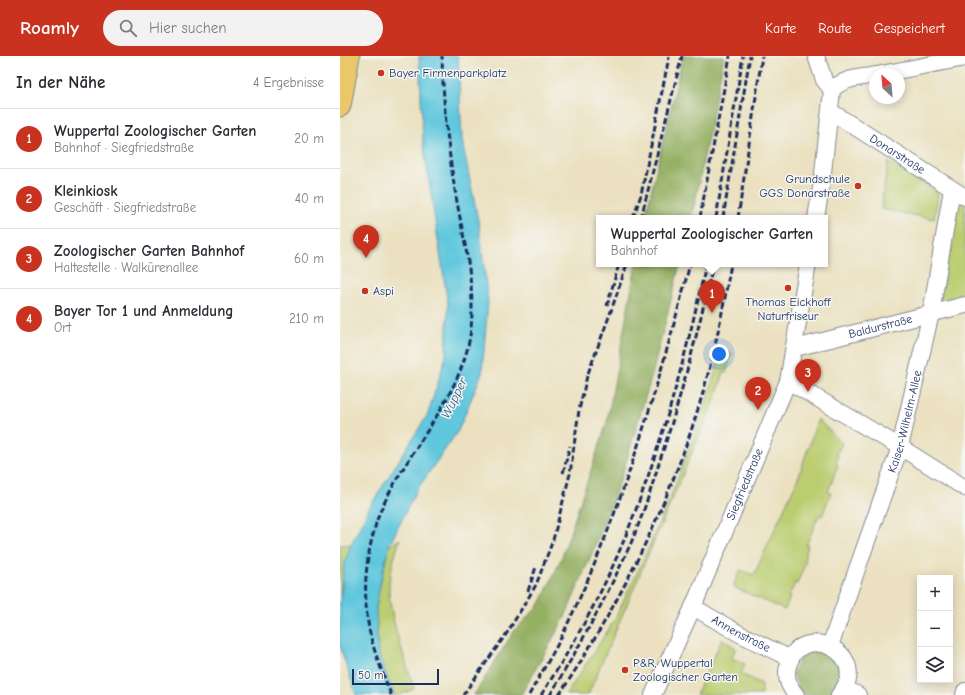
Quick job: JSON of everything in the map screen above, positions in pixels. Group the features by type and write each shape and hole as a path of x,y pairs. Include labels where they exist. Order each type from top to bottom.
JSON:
{"main road":[{"path":"340,106 350,56"}],"street":[{"path":"816,56 824,80 832,90"},
{"path":"905,69 965,58"},
{"path":"816,215 822,182 832,90 842,82 869,76"},
{"name":"Donarstraße","path":"830,111 958,193"},
{"name":"Kaiser-Wilhelm-Allee","path":"830,646 900,447 958,193"},
{"name":"Siegfriedstraße","path":"653,695 693,607 788,381 795,348 808,267"},
{"name":"Baldurstraße","path":"795,348 965,305"},
{"path":"788,381 900,447 965,488"},
{"name":"Annenstraße","path":"693,607 738,633 791,659"},
{"path":"796,695 790,687 788,678 788,668 791,659 798,650 808,645 819,644 830,646 839,652 847,666 847,692"},
{"path":"964,695 965,691"}],"green space":[{"path":"683,56 724,56 692,215 646,215"},
{"path":"888,162 936,191 938,196 934,219 881,209"},
{"path":"956,201 965,202 965,300 940,306"},
{"path":"635,267 679,267 652,375 623,472 600,534 565,617 521,695 474,695 514,631 540,604 562,557 607,422"},
{"path":"722,350 732,353 726,373 724,372 716,397 588,695 566,695 614,621 649,547 674,488 706,403"},
{"path":"818,419 842,444 836,454 838,456 836,464 838,465 828,492 831,493 822,516 819,515 806,546 808,546 804,560 806,561 797,584 795,583 788,596 790,597 785,610 733,586 740,570 754,575 798,478"},
{"path":"400,539 391,572 389,593 396,630 414,689 402,695 394,695 378,653 376,607 389,546"},
{"path":"351,544 344,565 340,605 340,545"},
{"path":"722,639 736,648 732,658 745,664 741,674 762,684 762,695 696,695"},
{"path":"815,649 834,655 843,673 831,695 804,695 799,691 793,672 803,654"}],"water":[{"name":"Wupper","path":"419,56 458,56 462,140 479,225 488,302 482,373 458,431 416,491 389,546 376,607 378,653 394,695 356,695 340,646 340,605 344,565 351,544 369,508 428,414 446,356 448,305 423,142"}],"railway":[{"path":"391,695 375,652 368,625 366,573 370,547 378,517 389,493 444,403 463,364 470,336 472,318 469,266 448,144 443,91 442,56"},
{"path":"642,215 682,56"},
{"path":"701,215 730,56"},
{"path":"716,215 743,56"},
{"path":"724,215 750,56"},
{"path":"738,215 762,56"},
{"path":"634,215 641,195 669,57"},
{"path":"607,306 618,267"},
{"path":"463,695 507,633 536,585 553,540 570,474 579,410 587,376 626,267"},
{"path":"529,695 564,632 606,536 638,446 652,401 689,267"},
{"path":"541,695 576,639 597,600 637,507 660,439 681,369 705,267"},
{"path":"550,695 603,601 622,563 639,522 669,433 683,385 712,267"},
{"path":"559,695 607,618 629,577 668,492 685,449 711,362 730,267"},
{"path":"563,473 570,446"},
{"path":"528,591 536,567"}],"place":[{"name":"Bayer Firmenparkplatz","path":"381,73"},
{"name":"Grundschule GGS Donarstraße","path":"858,186"},
{"name":"Bayer Tor 1 und Anmeldung","path":"366,258"},
{"name":"Thomas Eickhoff Naturfriseur","path":"788,288"},
{"name":"Aspi","path":"365,291"},
{"name":"Wuppertal Zoologischer Garten","path":"712,313"},
{"name":"Zoologischer Garten Bahnhof","path":"808,392"},
{"name":"Kleinkiosk","path":"758,410"},
{"name":"P&R, Wuppertal Zoologischer Garten","path":"625,670"}]}
